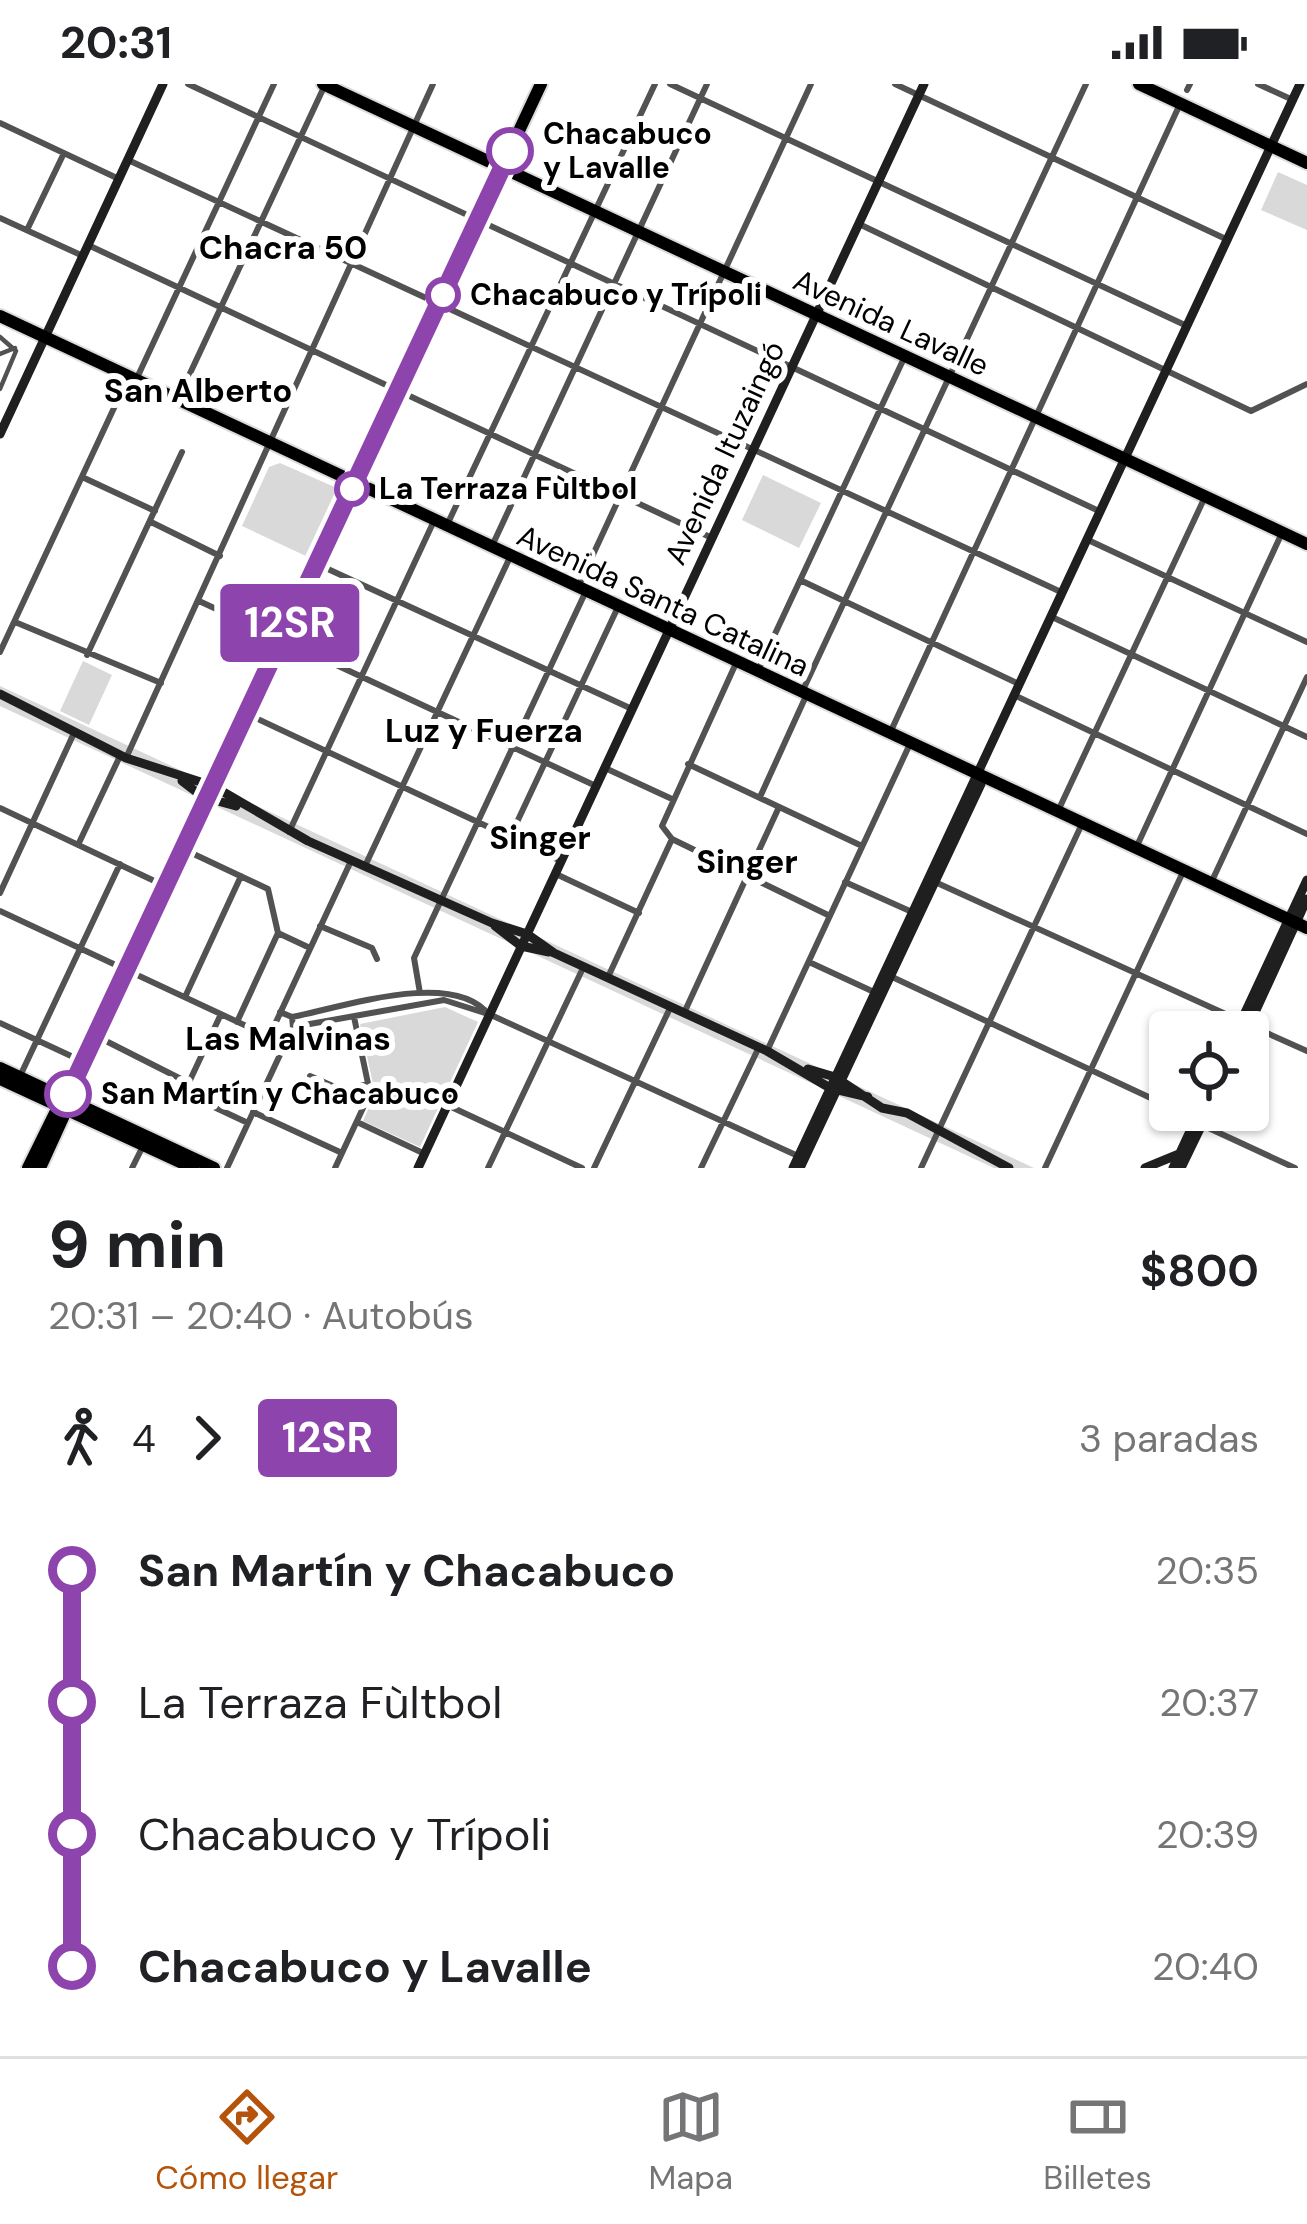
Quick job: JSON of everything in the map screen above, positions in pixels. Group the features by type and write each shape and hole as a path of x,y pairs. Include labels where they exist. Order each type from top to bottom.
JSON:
{"main road":[{"path":"0,434 163,84"},
{"name":"Avenida Lavalle","path":"324,84 1307,544"},
{"path":"28,1168 96,1036 539,84"},
{"path":"1138,84 1186,93 1307,163"},
{"path":"836,1084 912,912 981,784 979,774 1300,84"},
{"name":"Avenida Ituzaingó","path":"418,1168 921,90"},
{"name":"Avenida Santa Catalina","path":"0,316 1297,923"},
{"path":"3,695 123,757 177,777 492,923 527,934 583,968 868,1097 1009,1168"},
{"path":"797,1164 935,882 964,811"},
{"path":"1297,923 1307,880"},
{"path":"1252,1011 1307,898"},
{"path":"492,923 521,946 554,953"},
{"path":"0,1068 63,1105 193,1168"},
{"path":"0,1079 214,1168"},
{"path":"40,1168 63,1105"},
{"path":"1146,1168 1181,1163 1195,1131"}],"street":[{"path":"188,84 1101,512"},
{"path":"0,652 274,84"},
{"path":"178,399 324,84"},
{"path":"78,845 200,601 309,349 433,84"},
{"path":"290,832 396,600 490,434 655,84"},
{"path":"670,84 1187,326"},
{"path":"492,546 707,84"},
{"path":"420,993 414,958 549,671 621,495 811,84"},
{"path":"895,84 921,90 1051,158 1228,241"},
{"path":"760,797 844,601 1085,84"},
{"path":"1258,84 1293,100"},
{"path":"890,733 1186,93"},
{"path":"0,123 119,179"},
{"path":"27,230 64,153"},
{"path":"128,160 1063,593"},
{"path":"1,220 179,288 712,538"},
{"path":"859,224 1251,412 1307,384"},
{"path":"0,337 15,348"},
{"path":"0,354 15,348"},
{"path":"0,388 15,348"},
{"path":"757,671 905,356"},
{"path":"87,655 182,452"},
{"path":"82,477 156,511"},
{"path":"1058,812 1205,496"},
{"path":"151,522 220,556"},
{"path":"1136,848 1283,533"},
{"path":"1088,540 1307,642"},
{"path":"365,866 511,555"},
{"path":"317,564 632,710"},
{"path":"800,580 1021,684"},
{"path":"200,601 596,786"},
{"path":"510,837 618,605"},
{"path":"1052,617 1307,737"},
{"path":"14,622 87,655"},
{"path":"87,655 93,652 161,683"},
{"path":"737,661 662,826 672,839 830,916"},
{"path":"1211,883 1307,676"},
{"path":"1016,697 1307,834"},
{"path":"247,714 561,861"},
{"path":"0,892 76,729"},
{"path":"701,1168 808,962 911,742"},
{"path":"688,764 862,846"},
{"path":"605,768 672,799"},
{"path":"685,1012 779,807"},
{"path":"0,808 166,886"},
{"path":"921,1168 1082,823"},
{"path":"608,977 672,839"},
{"path":"183,849 268,889 278,933 237,1022"},
{"path":"269,1037 351,860"},
{"path":"20,1077 120,864"},
{"path":"1046,1168 1184,870"},
{"path":"556,874 639,913"},
{"path":"185,998 241,877"},
{"path":"845,882 912,912"},
{"path":"935,882 1210,1011"},
{"path":"0,911 285,1044"},
{"path":"320,926 372,948 377,959"},
{"path":"278,933 310,948"},
{"path":"808,962 874,992"},
{"path":"488,1168 583,968"},
{"path":"890,976 1149,1098"},
{"path":"293,1022 446,989 481,1004 489,1015"},
{"path":"280,1012 293,1022 353,1017 444,1000 489,1015 724,1122 797,1164"},
{"path":"594,1168 671,1006"},
{"path":"221,1014 184,1093 248,1123"},
{"path":"335,1168 370,1093 353,1017"},
{"path":"226,1168 293,1022"},
{"path":"0,1023 84,1061"},
{"path":"96,1036 189,1083"},
{"path":"1269,1037 1307,1051"},
{"path":"310,1076 342,1090 368,1084"},
{"path":"447,1105 582,1168"},
{"path":"253,1112 341,1153"},
{"path":"356,1122 425,1154"},
{"path":"1228,1131 1295,1168"},
{"path":"132,1168 143,1145"}],"shaded area":[{"path":"1278,172 1307,185 1307,230 1261,210"},
{"path":"280,463 339,489 308,557 242,526 269,467"},
{"path":"763,475 821,503 799,548 742,520"},
{"path":"83,661 112,675 89,725 60,711"},
{"path":"0,686 1034,1168 994,1168 0,706"},
{"path":"445,1007 478,1022 420,1147 363,1121 375,1093 360,1024"}],"bus line":[{"name":"12SR","path":"68,1094 510,151"}],"place":[{"name":"Chacabuco y Lavalle","path":"510,151"},
{"name":"Chacabuco y Trípoli","path":"443,295"},
{"name":"La Terraza Fùltbol","path":"352,489"},
{"name":"San Martín y Chacabuco","path":"68,1094"}],"district":[{"name":"Chacra 50","path":"283,247"},
{"name":"San Alberto","path":"198,390"},
{"name":"Luz y Fuerza","path":"484,730"},
{"name":"Singer","path":"540,837"},
{"name":"Singer","path":"747,861"},
{"name":"Las Malvinas","path":"288,1038"}]}
